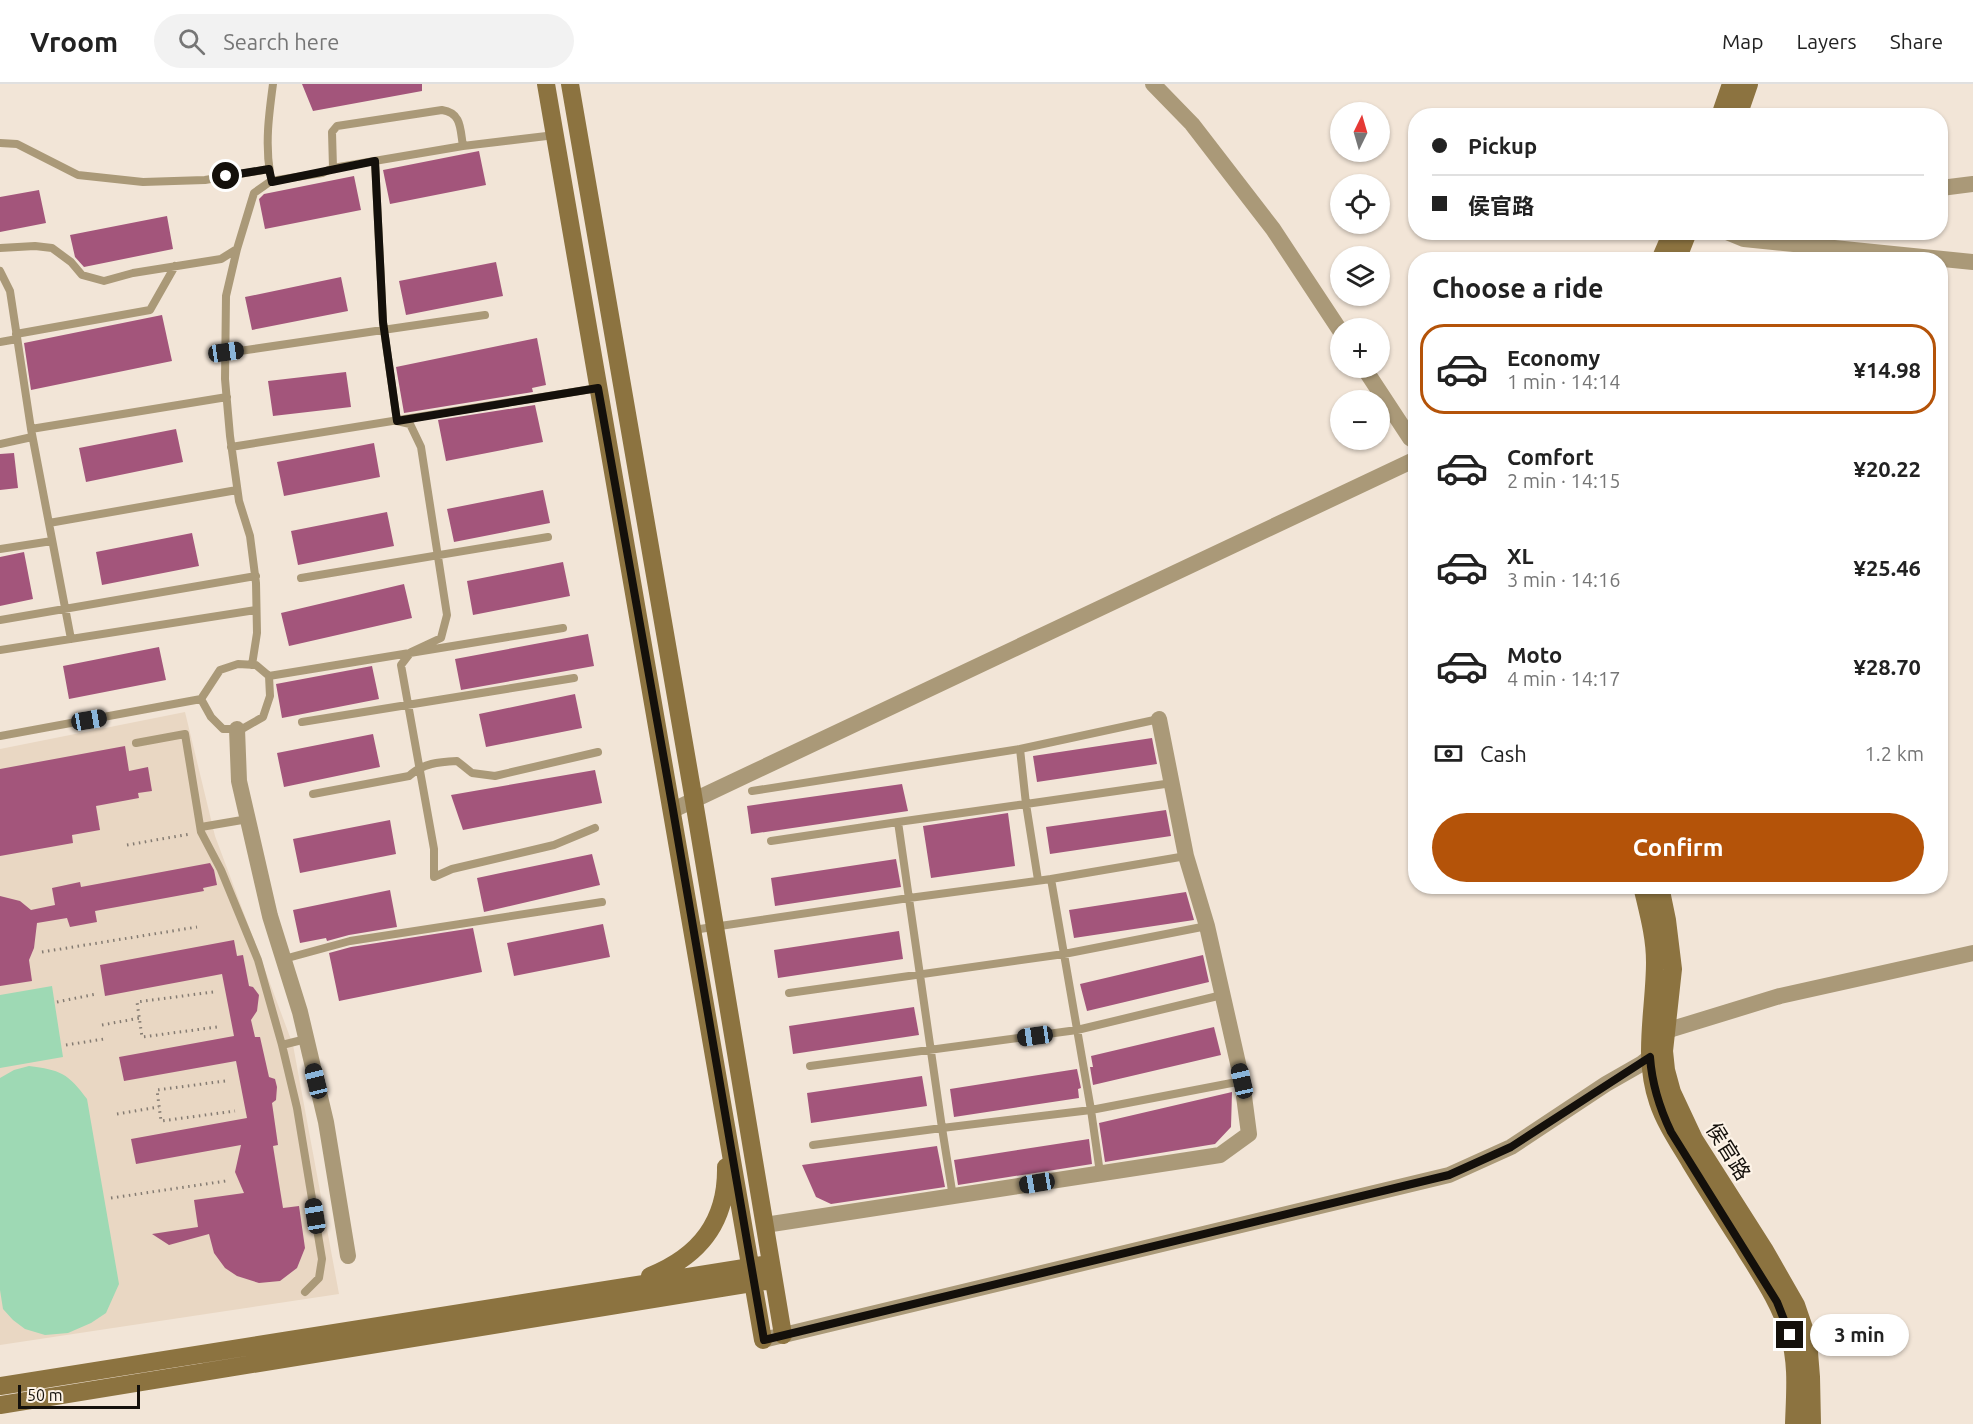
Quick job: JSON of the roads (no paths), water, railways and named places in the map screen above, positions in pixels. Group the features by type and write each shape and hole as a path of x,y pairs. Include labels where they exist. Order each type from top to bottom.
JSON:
{"street":[{"path":"546,84 764,1340 1449,1175 1511,1147 1650,1057 1665,1033 1672,1029 1780,996 1973,953"},
{"path":"570,84 694,801 783,1335"},
{"path":"1153,84 1192,124 1273,229 1332,318"},
{"path":"1723,108 1731,84"},
{"path":"1741,108 1749,84"},
{"path":"1948,187 1973,184"},
{"path":"1754,240 1873,252"},
{"path":"1948,259 1973,262"},
{"path":"1371,378 1408,435"},
{"path":"673,810 1408,463"},
{"path":"765,1225 1220,1155 1249,1134 1242,1081 1207,926 1186,856 1158,719"},
{"path":"237,729 239,781 270,916 306,1039 326,1122 348,1256"},
{"name":"侯官路","path":"1644,894 1653,936 1655,963 1650,1057 1655,1094 1671,1132 1754,1264 1784,1318 1794,1354 1796,1383 1794,1424"},
{"name":"侯官路","path":"1662,894 1673,969 1665,1033 1666,1070 1672,1092 1694,1139 1785,1285 1803,1320 1810,1360 1812,1424"},
{"path":"622,1287 674,1266 694,1250 716,1222 723,1202 726,1179 724,1114"},
{"path":"0,1404 772,1272"},
{"path":"0,1386 622,1287 752,1275"}],"lane":[{"path":"272,182 267,153 268,115 273,84"},
{"path":"333,168 332,132 337,126 442,110 451,111 459,122 463,146"},
{"path":"252,664 257,633 256,576 237,490 231,447 227,397 225,296 254,193 272,182 322,173 333,168 463,146 555,135"},
{"path":"0,143 17,144 78,175 143,182 205,180 269,169"},
{"path":"375,161 384,329 397,421"},
{"path":"0,248 35,246 52,248 71,262 82,275 104,280 221,258 237,249"},
{"path":"0,342 17,336 150,310 175,266"},
{"path":"0,270 10,291 31,433 71,639"},
{"path":"226,352 485,315"},
{"path":"231,447 598,388"},
{"path":"0,444 31,433 227,397"},
{"path":"397,421 410,424 421,447 447,615 441,639 409,653 401,665 434,849 434,877 452,868 554,845 595,828"},
{"path":"49,523 237,490"},
{"path":"301,578 548,537"},
{"path":"0,549 52,541"},
{"path":"0,620 256,576"},
{"path":"0,650 256,610"},
{"path":"268,676 563,628"},
{"path":"0,736 201,699 220,670 238,664 256,665 268,676 270,696 263,717 242,729 223,729 211,717 201,699"},
{"path":"302,722 574,678"},
{"path":"752,791 1020,749 1158,719"},
{"path":"136,743 185,734 201,830 221,870 258,960 297,1108 322,1259 319,1278 305,1293"},
{"path":"1020,749 1038,880"},
{"path":"313,794 409,776 420,767 440,762 457,761 472,773 495,776 598,752"},
{"path":"771,841 1172,783"},
{"path":"201,830 248,819"},
{"path":"898,822 953,1197"},
{"path":"693,930 1051,879 1186,856"},
{"path":"1051,879 1100,1173"},
{"path":"284,959 350,941 602,902"},
{"path":"789,993 1064,954 1207,926"},
{"path":"810,1066 1077,1030 1222,995"},
{"path":"282,1046 306,1039"},
{"path":"813,1145 1091,1110 1242,1081"}]}
